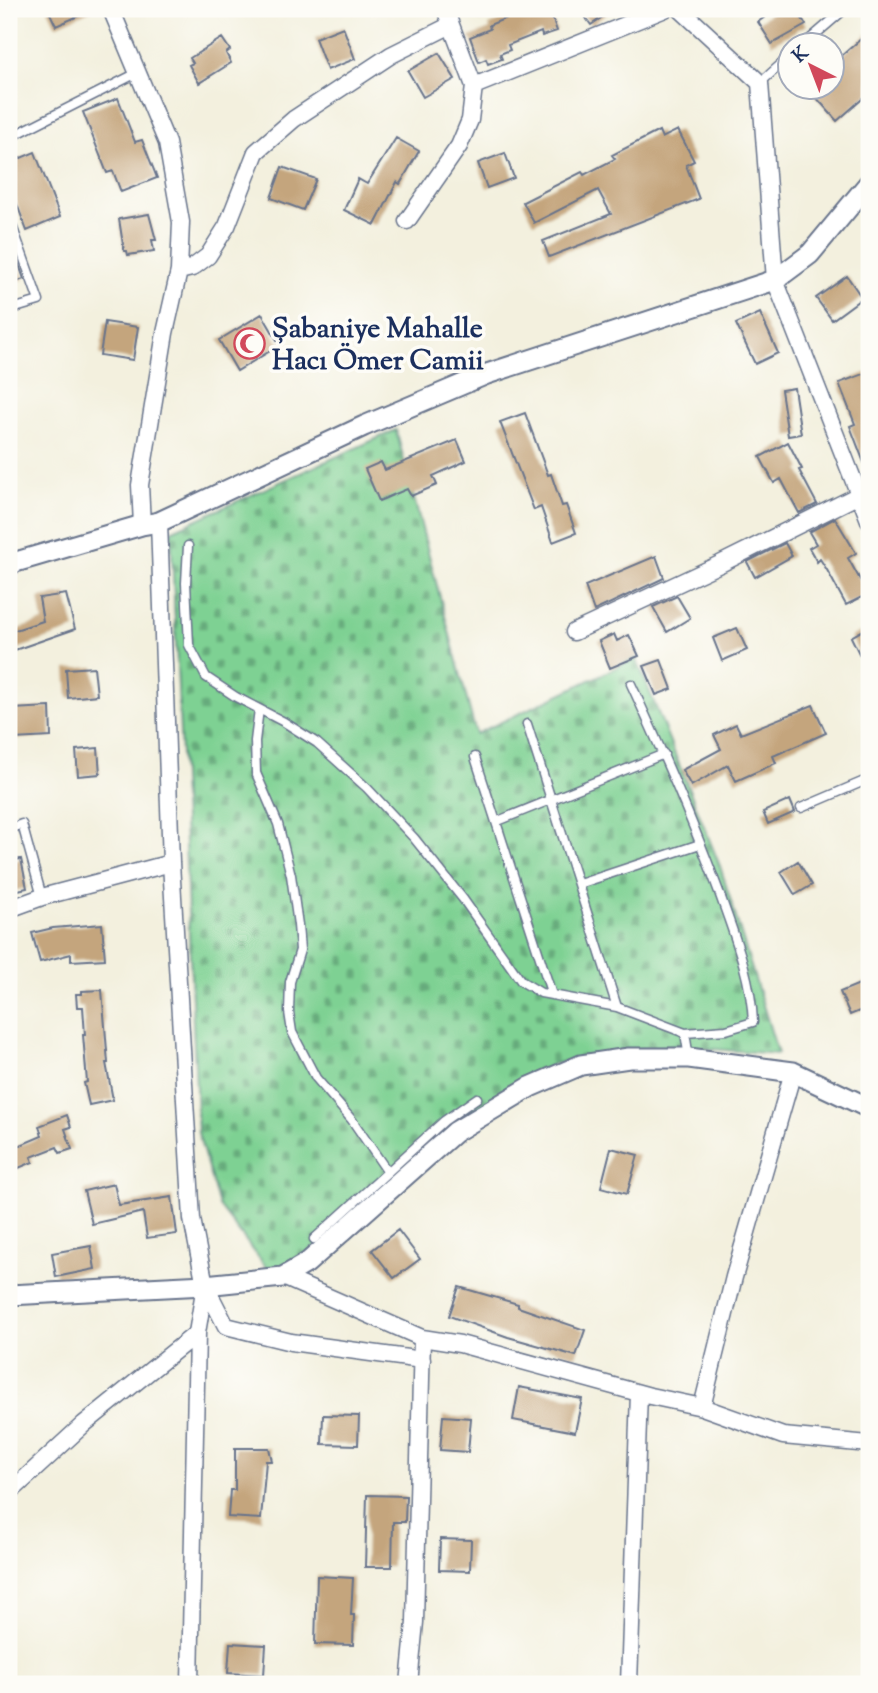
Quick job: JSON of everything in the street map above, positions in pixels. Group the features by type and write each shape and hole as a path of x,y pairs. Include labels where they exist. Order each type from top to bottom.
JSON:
{"street":[{"path":"111,9 167,143 181,222 179,271 165,333 141,485 151,523 192,1219 205,1286 226,1326 291,1342 422,1360"},
{"path":"407,222 459,146 470,120 474,86 445,9"},
{"path":"474,86 665,9"},
{"path":"680,9 760,83 775,280 869,520"},
{"path":"179,271 192,268 208,256 227,226 256,152 294,119 391,55 451,25"},
{"path":"9,564 151,523 364,426 487,374 775,280 810,254 869,183"},
{"path":"574,632 859,495"},
{"path":"9,909 42,897 171,863"},
{"path":"9,1295 205,1286 283,1277 307,1263 455,1132 530,1087 581,1065 629,1058 689,1058 793,1072 869,1108"},
{"path":"702,1407 734,1277 793,1072"},
{"path":"283,1277 422,1338 460,1344 639,1393 702,1407 783,1436 869,1444"},
{"path":"190,1684 197,1333 205,1286"},
{"path":"9,1493 84,1424 197,1333"},
{"path":"410,1684 415,1622 422,1338"},
{"path":"629,1684 639,1393"}],"lane":[{"path":"818,32 845,9"},
{"path":"760,83 776,69"},
{"path":"9,138 137,73"},
{"path":"9,217 39,301 9,310"},
{"path":"188,545 186,583 189,645 206,677 317,743 367,788 414,838 463,899 522,981 541,993 617,1007 685,1033 726,1030 753,1022 752,995 737,942 664,754 631,684"},
{"path":"259,709 254,741 256,773 278,824 291,875 298,925 300,950 290,982 292,1032 316,1078 352,1120 387,1171"},
{"path":"527,724 617,1007"},
{"path":"498,821 664,754"},
{"path":"475,757 498,821 528,915 538,958 552,995"},
{"path":"801,808 869,779"},
{"path":"9,829 22,824 42,897"},
{"path":"579,884 700,844"},
{"path":"685,1033 689,1058"},
{"path":"314,1239 443,1121 477,1098"}],"green space":[{"path":"396,430 476,734 636,658 720,866 778,1054 672,1046 617,1051 553,1064 466,1119 286,1271 267,1268 219,1206 198,1133 171,531"}],"building":[{"path":"48,9 94,9 56,26"},
{"path":"530,9 550,12 557,31 542,36 541,32 508,45 510,50 500,54 502,59 488,64 486,59 479,62 470,37 490,29 489,25"},
{"path":"579,9 614,9 591,25"},
{"path":"776,9 796,9 806,25 793,32 776,32 776,42 772,44 758,22"},
{"path":"343,27 355,59 327,70 315,38"},
{"path":"869,32 869,93 837,121 820,102 846,102 846,52"},
{"path":"222,38 230,50 226,53 231,63 199,83 189,65 193,63 190,58"},
{"path":"439,53 455,79 423,97 408,71"},
{"path":"118,98 135,142 142,140 157,178 121,192 113,171 107,173 83,112"},
{"path":"678,130 694,161 686,165 699,199 549,257 543,241 611,214 598,190 534,223 523,202 582,172 584,175 615,159 612,155 659,131 662,138"},
{"path":"396,138 419,151 400,184 397,182 375,225 344,210 358,179 367,184"},
{"path":"35,152 60,217 27,231 9,183 9,163"},
{"path":"505,153 514,178 487,188 478,163"},
{"path":"282,167 316,179 303,210 271,198"},
{"path":"149,214 156,240 152,240 154,251 128,255 127,251 124,251 119,219"},
{"path":"9,236 24,279 9,284"},
{"path":"847,276 862,298 832,320 816,298"},
{"path":"760,313 778,353 755,364 736,324"},
{"name":"Şabaniye Mahalle Hacı Ömer Camii","path":"262,314 280,345 237,371 219,340"},
{"path":"105,322 138,327 133,360 100,355"},
{"path":"869,372 868,473 850,426 855,424 839,383"},
{"path":"794,388 801,434 788,436 781,390"},
{"path":"525,413 548,475 551,474 562,506 566,505 576,533 553,542 541,507 534,510 500,422"},
{"path":"457,440 466,461 433,476 437,485 411,496 407,489 379,501 365,469 381,462 385,470"},
{"path":"788,442 817,504 799,513 781,479 774,483 760,457"},
{"path":"835,518 856,553 848,558 868,594 846,605 820,559 817,562 809,548 816,544 809,532"},
{"path":"785,543 792,556 755,577 747,562"},
{"path":"656,556 664,578 594,611 585,586"},
{"path":"66,594 75,629 9,652 9,632 43,621 39,598"},
{"path":"677,596 690,618 667,632 653,607"},
{"path":"869,627 869,674 851,637"},
{"path":"737,628 747,650 722,661 713,638"},
{"path":"614,634 617,641 629,635 639,656 610,668 599,641"},
{"path":"661,660 672,689 656,695 644,666"},
{"path":"94,667 97,695 68,698 66,669"},
{"path":"813,705 826,733 773,756 776,763 736,781 728,765 691,786 682,770 721,749 714,735 736,724 741,734"},
{"path":"50,707 51,737 13,739 12,709"},
{"path":"98,748 100,774 78,776 76,750"},
{"path":"790,800 795,812 768,824 763,812"},
{"path":"21,859 27,888 9,892 9,861"},
{"path":"798,861 812,885 795,895 781,872"},
{"path":"102,924 105,959 71,961 71,954 40,962 32,933 53,928"},
{"path":"869,980 869,1007 850,1015 840,992"},
{"path":"102,990 106,1063 113,1100 89,1105 84,1083 87,1082 83,1007 77,1007 76,994"},
{"path":"67,1115 71,1127 65,1129 72,1149 60,1153 57,1147 31,1157 33,1162 9,1172 9,1150 42,1136 39,1126"},
{"path":"611,1148 638,1155 627,1194 601,1187"},
{"path":"114,1184 119,1205 172,1197 177,1234 147,1238 143,1212 92,1224 84,1191"},
{"path":"398,1230 420,1259 394,1278 372,1250"},
{"path":"91,1246 95,1269 56,1277 52,1253"},
{"path":"459,1287 518,1304 518,1307 585,1330 576,1356 508,1337 449,1316"},
{"path":"519,1387 582,1399 575,1432 513,1420"},
{"path":"323,1415 359,1416 358,1445 322,1444"},
{"path":"443,1416 471,1418 468,1452 440,1450"},
{"path":"235,1448 269,1448 272,1461 266,1461 261,1519 228,1517 230,1490 235,1490"},
{"path":"367,1495 406,1496 405,1522 393,1522 392,1567 365,1567"},
{"path":"440,1539 471,1540 470,1571 439,1570"},
{"path":"317,1576 353,1578 353,1645 315,1644"},
{"path":"230,1643 266,1645 264,1675 228,1673"}],"place":[{"name":"Şabaniye Mahalle Hacı Ömer Camii","path":"249,343"}]}
